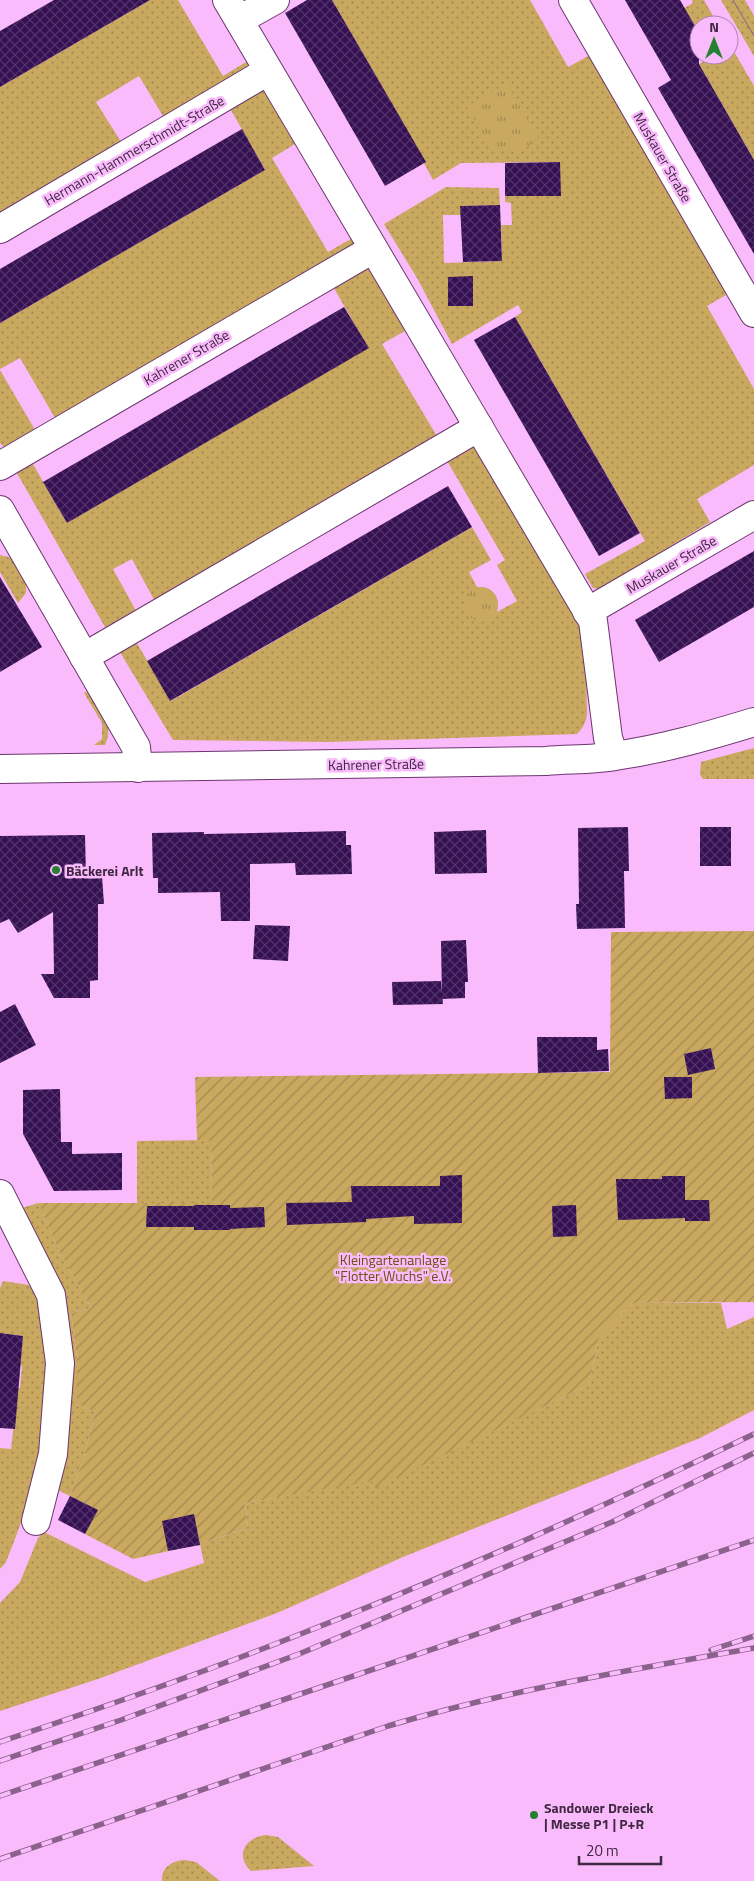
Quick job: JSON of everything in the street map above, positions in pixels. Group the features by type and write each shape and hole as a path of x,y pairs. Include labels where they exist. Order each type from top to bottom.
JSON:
{"street":[{"path":"275,0 233,10 592,621 608,738 614,756"},
{"name":"Muskauer Straße","path":"573,0 754,313"},
{"name":"Hermann-Hammerschmidt-Straße","path":"0,229 268,71"},
{"name":"Kahrener Straße","path":"0,466 368,241"},
{"path":"84,657 479,427"},
{"path":"0,510 136,747 138,768"},
{"name":"Muskauer Straße","path":"587,612 754,516"},
{"name":"Kahrener Straße","path":"0,769 546,761 614,756 690,741 754,722"},
{"path":"0,1194 51,1295 60,1363 53,1454 36,1521"}],"green space":[{"path":"150,0 178,0 223,76 251,59 254,64 166,121 139,76 96,102 123,145 0,217 0,87"},
{"path":"332,0 530,0 568,67 592,54 731,292 707,306 754,389 754,465 697,499 710,522 600,589 593,588 585,574 645,541 515,317 522,312 518,305 452,344 417,278 384,224 446,187 499,188 500,205 461,206 461,215 443,215 444,263 502,261 501,225 512,225 511,203 505,202 505,196 560,195 560,162 461,163 433,180 400,118"},
{"path":"692,0 704,0 712,15 689,16 684,8 693,3"},
{"path":"721,0 745,0 754,16 754,56 739,31 739,15 730,15"},
{"path":"739,60 754,86 754,160 700,65 739,65"},
{"path":"265,84 300,141 272,158 328,252 356,236 359,242 58,423 20,358 0,369 0,323 265,170 227,103"},
{"path":"507,84 539,139 523,150 490,150 467,106"},
{"path":"364,261 412,327 382,344 438,438 158,607 132,559 113,569 139,616 109,634 14,468 30,459 67,523 368,348 330,281"},
{"path":"0,370 38,435 6,449 0,443"},
{"path":"474,439 585,627 587,714 584,725 577,734 328,742 173,740 115,644 132,635 171,701 472,527 491,560 469,572 477,587 487,589 494,594 498,607 497,612 517,601 497,565 505,560 443,454"},
{"path":"0,555 12,558 26,581 26,593 18,603 0,572"},
{"path":"481,587 488,588 493,592 497,597 497,611 493,616 488,620 481,621 474,620 469,616 465,611 464,604 465,597 469,592 474,588"},
{"path":"89,690 102,710 107,723 108,737 105,745 94,745 102,739 102,723 84,693"},
{"path":"754,748 754,779 703,779 700,775 701,762"},
{"name":"Kleingartenanlage \"Flotter Wuchs\" e.V.","path":"754,931 754,1302 632,1303 599,1338 589,1385 375,1488 372,1481 245,1503 248,1528 200,1544 133,1559 85,1534 97,1510 70,1496 84,1457 95,1412 77,1404 77,1358 71,1313 91,1308 59,1251 38,1203 212,1203 211,1141 197,1140 195,1077 610,1072 611,932"},
{"path":"211,1140 212,1203 137,1203 137,1141"},
{"path":"38,1203 59,1251 91,1308 71,1313 77,1358 77,1404 95,1412 84,1457 70,1496 58,1490 67,1449 22,1208"},
{"path":"3,1281 29,1285 39,1306 45,1331 47,1360 46,1390 39,1451 28,1501 6,1562 0,1569 0,1448 11,1449 18,1388 20,1388 23,1336 0,1333 0,1288"},
{"path":"632,1303 721,1303 727,1329 754,1317 754,1410 700,1438 403,1557 277,1613 98,1679 0,1711 0,1603 20,1582 38,1538 44,1532 145,1582 204,1563 200,1544 248,1528 245,1503 373,1480 375,1487 589,1385 599,1338"},
{"path":"266,1835 278,1837 314,1866 251,1871 243,1859 245,1848 253,1839"},
{"path":"185,1860 196,1862 220,1881 162,1881 165,1868 172,1863"}],"building":[{"path":"54,0 150,0 0,87 0,31"},
{"path":"307,0 332,0 426,162 385,186 285,13"},
{"path":"625,0 680,0 689,16 689,65 700,65 754,160 754,254 658,88 671,80"},
{"path":"242,129 265,170 0,323 0,269"},
{"path":"560,162 561,196 505,196 505,163"},
{"path":"500,205 502,261 463,262 460,206"},
{"path":"473,276 473,306 448,306 448,277"},
{"path":"344,307 369,348 67,523 43,482"},
{"path":"515,317 640,533 599,556 474,340"},
{"path":"448,486 472,527 170,701 147,661"},
{"path":"754,551 754,607 659,662 635,620"},
{"path":"0,577 42,647 0,672"},
{"path":"628,827 629,871 624,871 625,928 577,929 576,904 579,904 578,828"},
{"path":"700,827 731,827 731,866 700,866"},
{"path":"486,830 487,873 435,874 434,832"},
{"path":"346,831 346,845 351,845 352,874 296,875 295,863 250,864 250,921 221,921 220,892 158,893 158,878 153,878 152,833 204,832 204,834"},
{"path":"85,835 86,877 102,876 104,904 98,904 98,980 90,981 90,998 54,998 41,974 54,974 53,912 18,933 9,919 0,923 0,836"},
{"path":"255,925 290,926 288,961 253,959"},
{"path":"466,940 468,982 465,982 465,998 442,999 441,941"},
{"path":"441,981 443,1004 393,1005 392,982"},
{"path":"15,1004 36,1045 0,1063 0,1012"},
{"path":"537,1037 597,1037 597,1050 608,1049 609,1071 538,1073"},
{"path":"711,1048 715,1069 688,1075 684,1054"},
{"path":"664,1077 692,1077 692,1098 665,1099"},
{"path":"60,1089 61,1142 72,1142 72,1154 122,1153 122,1190 54,1191 23,1134 23,1090"},
{"path":"462,1175 462,1223 414,1224 414,1216 366,1219 366,1222 287,1225 286,1203 352,1202 351,1186 440,1186 440,1176"},
{"path":"662,1176 685,1176 685,1200 709,1200 710,1221 685,1221 685,1218 618,1220 616,1179 662,1179"},
{"path":"230,1205 230,1208 264,1207 265,1227 230,1230 194,1230 194,1227 146,1227 147,1206"},
{"path":"576,1205 577,1236 553,1237 552,1206"},
{"path":"0,1333 23,1336 15,1429 0,1428"},
{"path":"70,1496 98,1510 85,1534 58,1520"},
{"path":"194,1514 200,1545 168,1551 162,1521"}],"tram line":[{"path":"733,0 754,36"}],"railway":[{"path":"0,1742 184,1678 352,1614 526,1540 754,1434"},
{"path":"0,1761 121,1720 299,1654 612,1522 754,1453"},
{"path":"0,1796 754,1540"},
{"path":"711,1650 754,1636"},
{"path":"0,1859 388,1726 433,1713 524,1691 754,1648"}],"place":[{"name":"Bäckerei Arlt","path":"56,870"},
{"name":"Sandower Dreieck | Messe P1 | P+R","path":"534,1815"}]}
